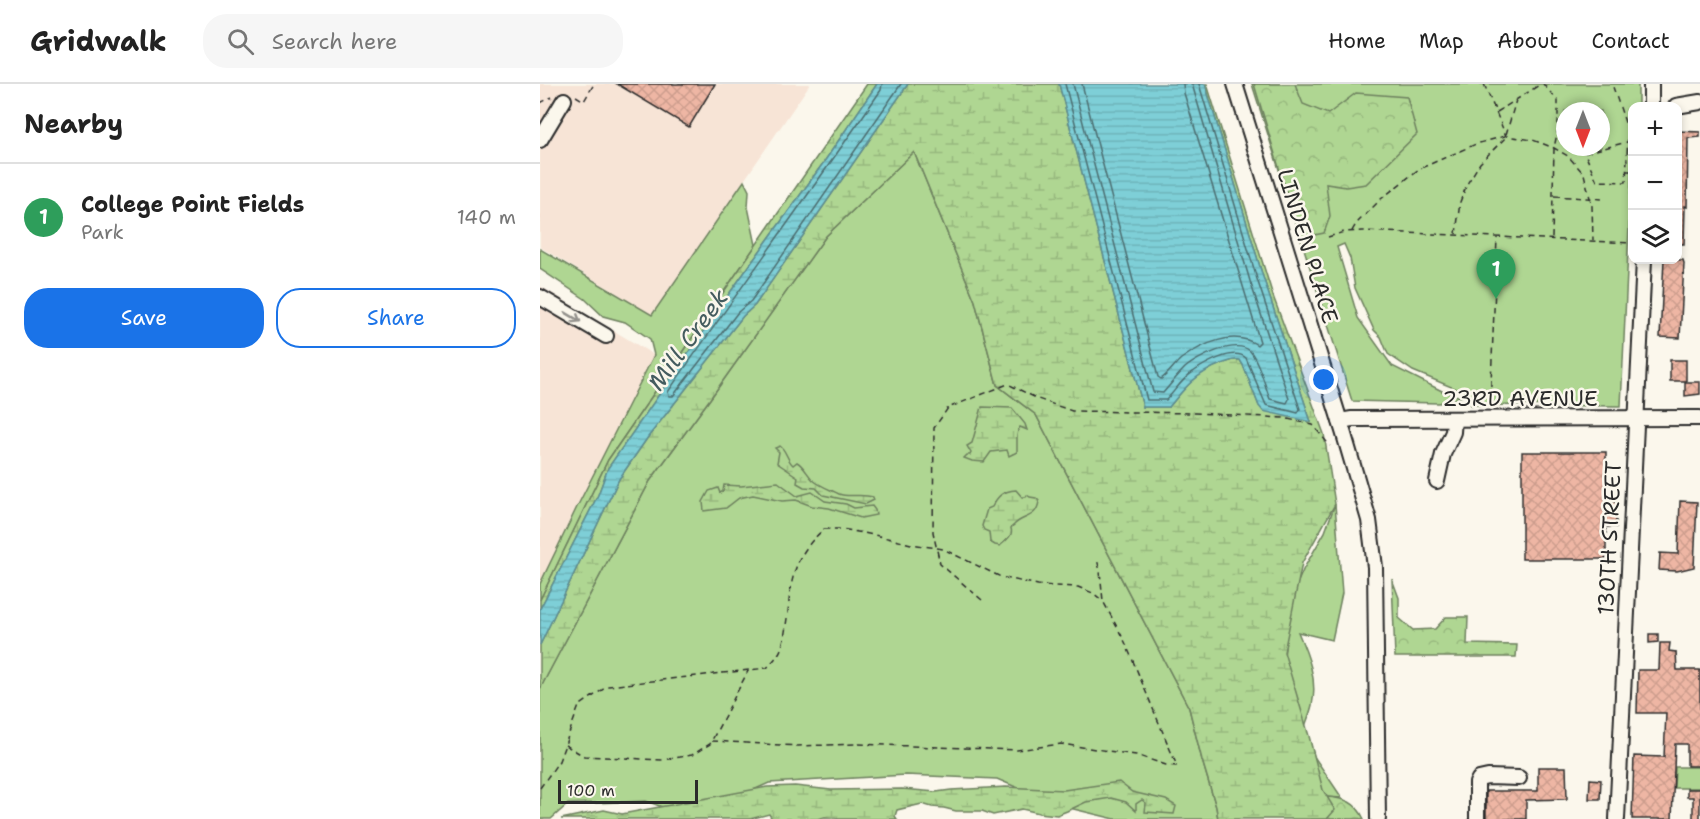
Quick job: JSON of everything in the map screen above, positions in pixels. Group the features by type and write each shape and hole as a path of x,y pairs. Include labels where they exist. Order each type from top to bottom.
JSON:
{"street":[{"name":"LINDEN PLACE","path":"1235,84 1369,520 1375,567 1378,819"},
{"path":"1651,84 1651,102"},
{"path":"540,140 564,100"},
{"path":"1682,105 1700,102"},
{"name":"130TH STREET","path":"1617,819 1644,264"},
{"path":"540,297 606,336"},
{"name":"23RD AVENUE","path":"1340,421 1352,419 1700,418"},
{"path":"1437,481 1443,454 1453,432 1454,419"},
{"path":"1477,819 1479,779 1519,778"}],"path":[{"path":"586,98 594,84"},
{"path":"1484,84 1506,136"},
{"path":"1497,112 1542,84 1558,102"},
{"path":"1612,84 1628,131"},
{"path":"1456,236 1460,202 1467,184 1480,163 1505,138 1516,100"},
{"path":"1352,231 1381,199 1419,169 1476,144 1506,136 1533,140 1554,148 1568,156 1584,174 1592,206 1593,241"},
{"path":"1552,239 1556,138"},
{"path":"1586,156 1597,181 1626,182 1628,141 1610,146"},
{"path":"1553,196 1602,199"},
{"path":"1328,237 1352,231 1628,243"},
{"path":"1490,408 1497,237"},
{"path":"982,600 940,564 933,532 934,428 948,408 1008,384 1038,399 1072,411 1195,413 1284,418 1313,425 1330,446"},
{"path":"540,788 559,761 579,706 608,686 767,668 781,650 790,585 799,559 824,529 842,529 936,548 954,554 1001,577 1038,585 1078,587 1093,593 1102,601 1125,642 1177,766 1166,765 1136,755 1061,744 1017,750 857,744 798,746 712,741"},
{"path":"1097,559 1102,601"},
{"path":"565,745 584,756 663,760 692,755 710,744 749,670"}],"shaded area":[{"path":"540,84 810,84 652,315 540,247"},
{"path":"540,286 654,355 540,592"}],"green space":[{"path":"867,84 877,84 608,468 598,495 540,609 540,600 608,460"},
{"path":"908,84 1059,84 1143,407 1169,407 1198,376 1212,368 1240,360 1259,406 1311,422 1263,277 1205,84 1207,84 1273,296 1324,434 1335,504 1302,563 1284,652 1323,790 1335,810 1327,819 1218,819 1189,708 1036,415 997,385 975,301 914,152 826,236 650,481 540,689 540,645 619,479 648,437 743,316 755,305"},
{"path":"1252,84 1638,84 1638,102 1628,102 1628,249 1621,406 1471,405 1466,393 1413,371 1388,354 1355,288 1350,258 1344,244 1337,247 1358,318 1392,366 1442,391 1461,397 1439,403 1352,401"},
{"path":"1254,84 1295,84 1303,104 1328,114 1356,93 1407,97 1417,134 1366,184 1346,187 1326,184 1330,216 1324,233 1300,238"},
{"path":"914,152 975,301 997,385 1036,415 1189,708 1218,819 1115,819 1061,806 997,779 906,775 769,783 704,812 679,813 646,801 568,804 551,819 540,819 540,689 650,481 826,236"},
{"path":"744,181 749,191 748,207 756,245 608,460 540,600 540,584 654,355 650,339 625,322 603,316 585,299 540,269 540,249 652,315"},
{"path":"982,407 1012,408 1025,424 1027,430 1020,427 1018,430 1017,452 1009,456 1007,450 991,452 984,462 964,458 971,453 967,446 972,443"},
{"path":"780,446 793,465 797,462 819,484 839,494 868,496 873,497 874,500 866,504 823,495 816,488 804,487 797,483 798,477 777,463 779,452 775,448"},
{"path":"778,482 797,496 812,492 825,501 846,504 854,508 872,506 876,515 861,518 796,500 782,501 753,495 739,498 726,508 704,511 703,502 709,491 718,488 720,493 724,485 741,486"},
{"path":"1016,490 1022,497 1027,495 1036,498 1039,501 1038,507 1033,514 1011,528 1008,539 1000,546 995,545 990,542 989,532 982,526 987,509 992,507 1001,494"},
{"path":"1335,504 1342,593 1332,640 1298,632 1308,659 1314,686 1312,705 1303,732 1315,758 1342,798 1326,797 1316,806 1283,667 1290,600 1304,568 1325,532"},
{"path":"1392,579 1399,598 1399,618 1413,630 1435,629 1446,617 1468,617 1467,644 1517,645 1516,657 1395,657"},
{"path":"1675,767 1700,767 1700,788 1674,788"},
{"path":"1119,782 1132,792 1166,800 1176,806 1174,814 1145,812 1146,803 1142,800 1136,804 1136,811 1126,802 1111,798 1086,802 1057,815 1022,809 993,815 982,811 956,811 922,804 897,810 895,816 897,819 825,817 772,819 769,814 750,819 561,819 604,810 622,814 767,787 795,786 831,790 902,789 936,792 1006,787 1064,790"},
{"path":"1326,797 1349,802 1364,819 1312,819"}],"water":[{"path":"877,84 908,84 755,305 743,316 648,437 619,479 540,645 540,609 598,495 608,468"},
{"path":"1059,84 1205,84 1263,277 1311,422 1263,411 1240,360 1221,364 1198,376 1169,407 1143,407"}],"building":[{"path":"617,84 715,84 689,127"},
{"path":"1682,131 1700,132 1700,137 1688,138 1684,244 1682,244"},
{"path":"1683,260 1680,338 1660,337 1664,264 1682,264"},
{"path":"1670,360 1686,360 1686,381 1670,381"},
{"path":"1685,382 1700,382 1700,394 1685,396"},
{"path":"1522,452 1606,452 1606,502 1616,502 1616,527 1606,527 1606,559 1522,559"},
{"path":"1680,501 1697,502 1694,567 1677,571 1659,570 1660,553 1678,554"},
{"path":"1649,634 1658,634 1658,642 1649,643"},
{"path":"1660,643 1670,643 1669,651 1676,652 1677,670 1700,670 1700,766 1687,766 1687,744 1675,744 1672,819 1632,819 1634,756 1664,757 1666,713 1637,713 1638,670 1659,670"},
{"path":"1538,767 1566,767 1567,799 1526,800 1526,819 1486,819 1486,791 1538,791"},
{"path":"1590,779 1601,780 1600,799 1589,799"},
{"path":"1687,789 1700,789 1700,819 1693,819 1693,797 1687,797"}],"place":[{"name":"College Point Fields","path":"1496,299"}],"water label":[{"name":"Mill Creek","path":"688,340"}]}
